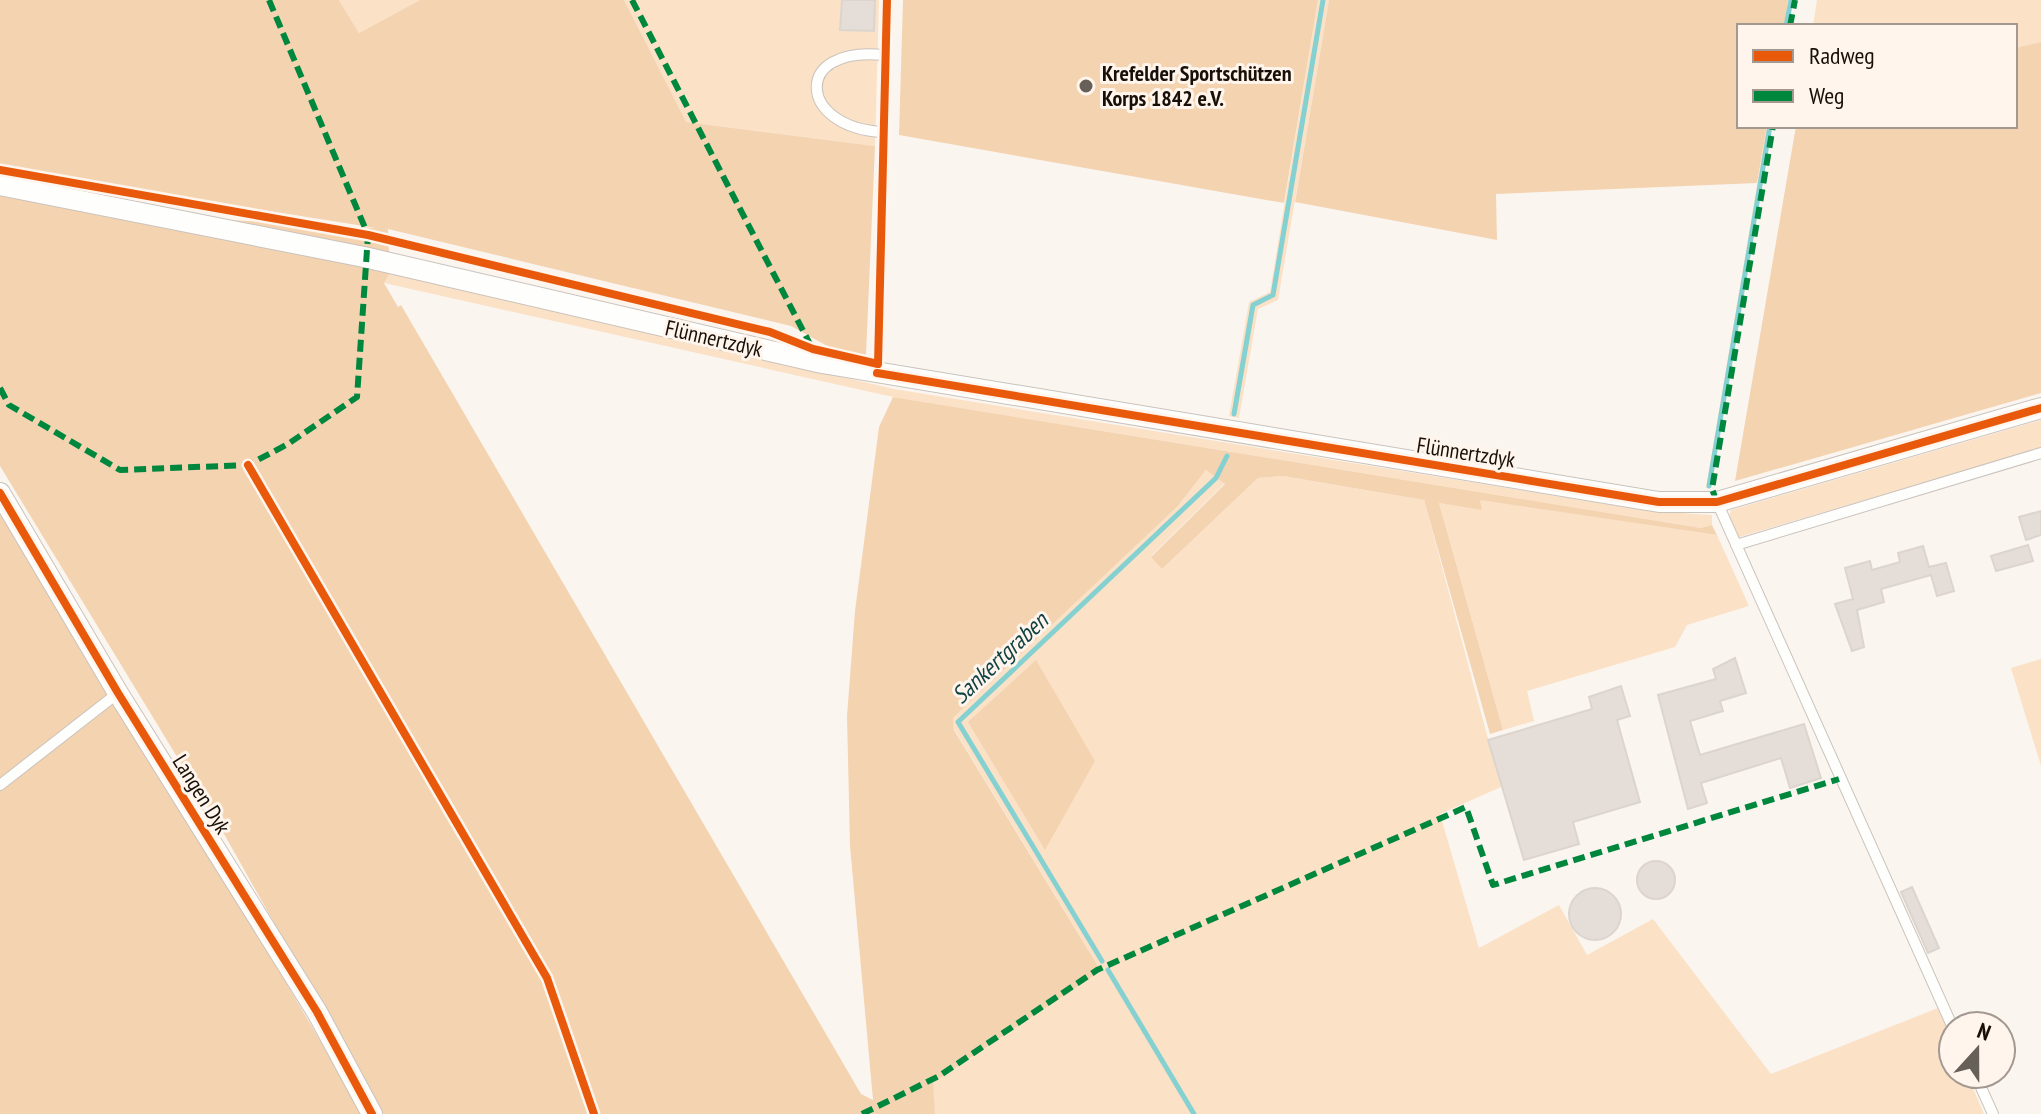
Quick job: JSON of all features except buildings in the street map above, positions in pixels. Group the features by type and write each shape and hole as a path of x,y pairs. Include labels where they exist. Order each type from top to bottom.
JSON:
{"street":[{"name":"Flünnertzdyk","path":"0,185 364,257 836,366 1659,502 1717,502 2041,408"},
{"name":"Langen Dyk","path":"0,493 118,693 317,1012 372,1114"}],"lane":[{"path":"883,132 841,124 821,107 816,88 823,69 838,56 858,52 884,55"},
{"path":"1736,545 2041,453"},
{"path":"1717,502 1945,1010"},
{"path":"0,785 118,693"},
{"path":"1982,1090 1993,1114"}],"shaded area":[{"path":"0,0 339,0 359,33 420,0 624,0 686,122 875,146 866,355 831,348 791,326 388,229 390,273 384,283 398,307 401,305 861,1094 873,1100 850,846 847,716 855,611 879,427 893,397 1701,528 1712,525 1717,535 1480,500 1482,510 1439,503 1503,730 1490,734 1424,500 1283,476 1258,478 1162,569 1151,557 1225,484 1206,470 1177,507 953,718 954,730 1101,971 933,1083 935,1114 382,1114 224,834 0,466 0,195 104,213 376,228 0,168"},
{"path":"339,0 420,0 359,33"},
{"path":"624,0 879,0 875,146 685,122"},
{"path":"903,0 1318,0 1284,203 899,135"},
{"path":"1318,0 1329,0 1278,300 1258,309 1239,418 1229,416 1249,302 1270,292"},
{"path":"1329,0 1788,0 1784,24 1737,24 1737,128 1767,128 1757,183 1496,194 1497,240 1295,202"},
{"path":"1817,0 2041,0 2041,42 2017,48 2017,24 1813,24"},
{"path":"2041,42 2041,393 1735,481 1796,128 2017,128 2017,48"},
{"path":"1767,128 1772,128 1711,487 1706,488"},
{"path":"390,273 894,389 1649,511 1712,515 1712,525 1701,528 893,397 384,283"},
{"path":"2041,420 2041,448 1736,538 1728,522 1731,510"},
{"path":"1206,470 1225,483 1151,556 1162,569 1258,478 1283,476 1424,500 1501,787 1440,814 1479,948 1559,905 1587,955 1653,919 1771,1074 1938,1008 1937,1090 1974,1090 1984,1114 935,1114 932,1084 1101,971 954,729 953,718 1177,507"},
{"path":"0,494 363,1114 0,1114"},
{"path":"1479,499 1717,535 1749,606 1687,625 1675,647 1527,691 1534,721 1503,730 1439,503 1481,509"},
{"path":"2041,659 2041,766 2011,668"},
{"path":"1036,660 1095,761 1045,850 968,722"}],"waterway":[{"name":"Sankertgraben","path":"1234,414 1253,305 1273,295 1323,0"},
{"path":"1786,24 1791,0"},
{"path":"1709,486 1770,128"},
{"name":"Sankertgraben","path":"1102,961 958,722 1216,478 1227,456"},
{"name":"Sankertgraben","path":"1108,970 1194,1114"}],"marked path":[{"path":"0,388 9,405 120,470 248,465 288,444 357,397 368,235 269,0"},
{"path":"632,0 812,348"},
{"path":"1790,24 1795,0"},
{"path":"1717,502 1712,489 1773,128"},
{"path":"862,1114 939,1076 1097,970 1466,807 1493,885 1839,779"}],"cycle path":[{"path":"0,170 368,235 770,332 813,349 878,364 887,0"},
{"path":"877,373 1659,502 1717,502 2041,408"},
{"path":"248,465 547,978 594,1114"},
{"path":"0,493 118,693 317,1012 372,1114"}],"place":[{"name":"Krefelder Sportschützen Korps 1842 e.V.","path":"1086,86"}]}
